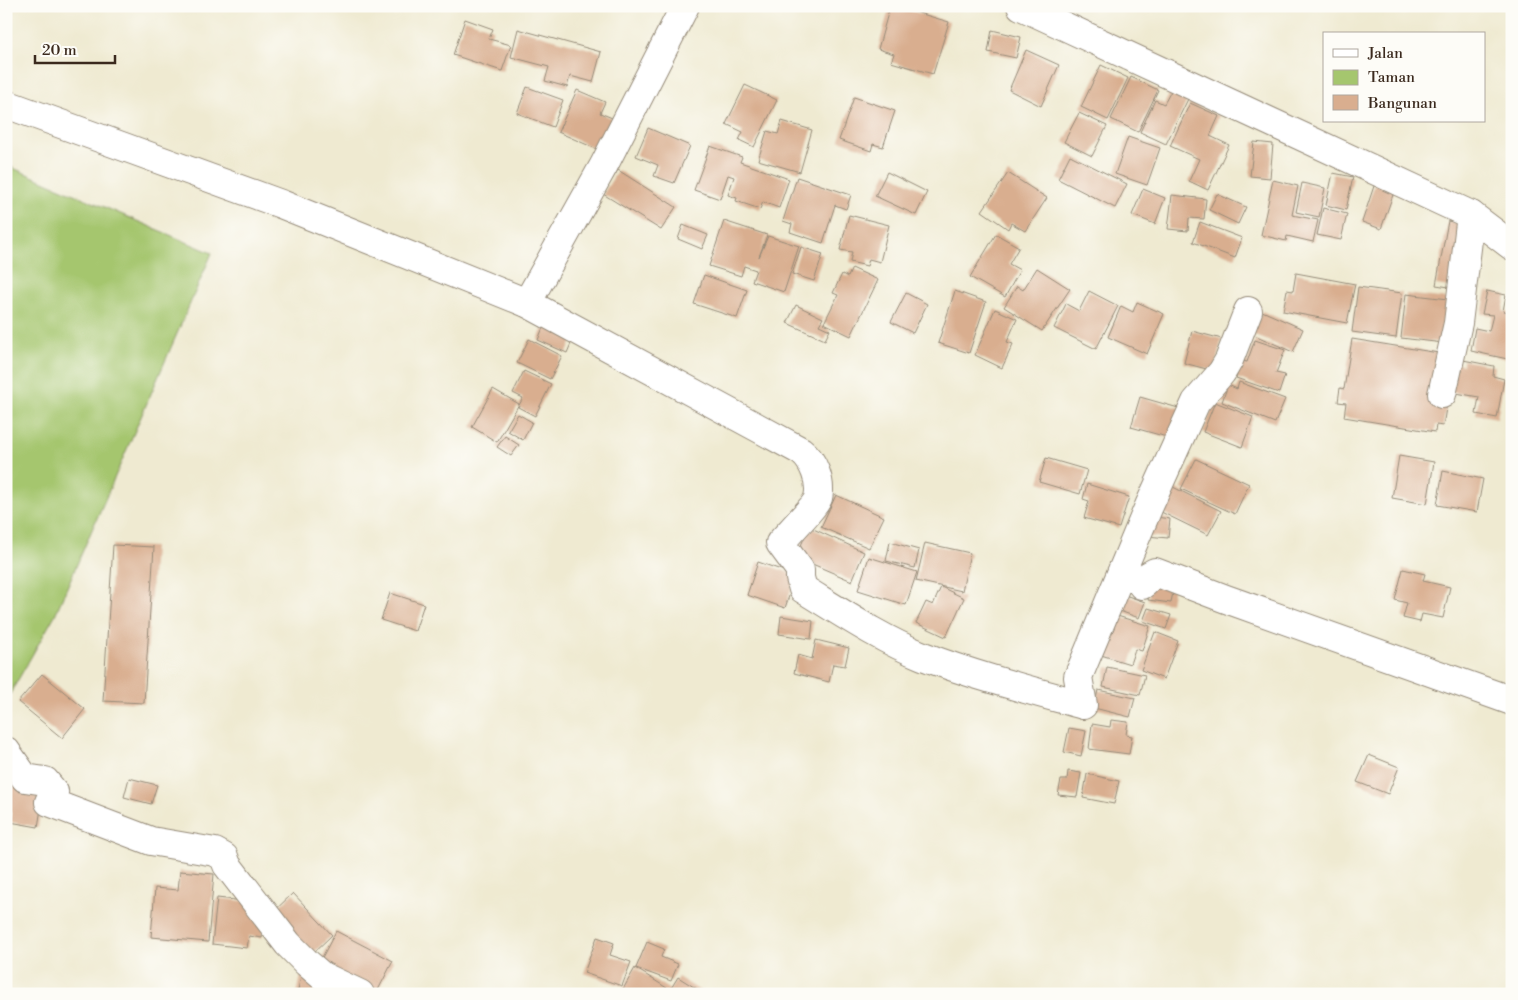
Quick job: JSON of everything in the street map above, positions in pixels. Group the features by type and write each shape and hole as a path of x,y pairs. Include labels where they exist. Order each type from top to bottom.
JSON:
{"street":[{"path":"527,302 604,165 685,6"},
{"path":"1021,6 1471,216 1512,246"},
{"path":"6,104 281,204 527,302 787,443 807,456 815,472 818,486 818,499 780,543 800,570 803,589 860,625 922,655 1002,683 1083,705 1078,677 1149,506 1196,402 1222,372 1229,360 1248,311"},
{"path":"1442,394 1458,323 1471,216"},
{"path":"1122,571 1138,579 1142,585 1146,582 1148,576 1155,572 1512,700"},
{"path":"6,751 25,778 45,781 54,792 49,802 151,841 207,850 220,855 288,944 307,963 322,976 360,994"}],"green space":[{"path":"6,165 212,253 55,615 10,694 6,696"}],"building":[{"path":"890,6 949,22 933,74 891,62 894,54 878,49"},
{"path":"465,19 493,29 489,39 511,45 502,71 453,55"},
{"path":"518,29 601,52 593,82 570,76 567,87 545,81 549,67 511,57"},
{"path":"992,30 1021,37 1016,58 988,52"},
{"path":"1026,50 1059,65 1041,106 1009,90"},
{"path":"1101,65 1128,78 1108,120 1081,107"},
{"path":"1131,77 1158,90 1138,132 1111,119"},
{"path":"745,85 777,100 754,147 739,140 743,132 726,124"},
{"path":"527,87 563,100 553,127 517,113"},
{"path":"577,90 605,102 600,113 622,122 608,154 558,132"},
{"path":"1171,91 1188,99 1166,144 1140,132 1155,100 1164,104"},
{"path":"854,97 895,111 883,147 873,144 871,151 839,140"},
{"path":"1190,103 1219,116 1210,136 1229,145 1208,190 1189,181 1199,159 1170,146"},
{"path":"1079,113 1107,126 1092,156 1064,142"},
{"path":"782,121 812,130 800,172 758,160 767,131 778,134"},
{"path":"648,128 690,146 674,183 654,176 658,165 636,156"},
{"path":"1128,137 1160,148 1147,185 1115,174"},
{"path":"1254,142 1273,144 1270,178 1250,176"},
{"path":"710,146 742,157 740,162 789,179 779,208 763,202 760,209 736,201 737,198 728,195 734,177 728,175 720,199 694,190"},
{"path":"1070,155 1127,184 1115,208 1058,179"},
{"path":"618,170 676,207 661,230 603,194"},
{"path":"887,172 927,192 916,215 875,196"},
{"path":"1008,173 1047,198 1025,231 1011,223 1008,229 982,211"},
{"path":"1333,173 1353,177 1346,210 1326,205"},
{"path":"797,177 851,195 846,209 835,205 823,243 790,232 792,224 783,221"},
{"path":"1273,180 1298,186 1292,215 1318,220 1313,242 1287,236 1286,241 1261,235"},
{"path":"1302,183 1325,188 1319,217 1296,212"},
{"path":"1375,183 1395,189 1381,229 1362,222"},
{"path":"1143,189 1165,198 1155,224 1132,215"},
{"path":"1217,194 1246,207 1238,224 1209,210"},
{"path":"1172,195 1206,199 1204,219 1189,218 1188,231 1168,229"},
{"path":"1323,208 1347,214 1341,240 1317,235"},
{"path":"849,215 889,225 880,262 869,259 867,266 850,262 852,252 840,250"},
{"path":"724,221 767,235 759,257 768,236 799,246 784,292 752,281 756,270 744,266 741,276 709,266"},
{"path":"1448,221 1473,225 1462,289 1436,285"},
{"path":"1200,222 1242,238 1235,258 1193,242"},
{"path":"683,225 708,235 702,249 678,239"},
{"path":"996,234 1019,247 1009,264 1020,270 1005,297 970,277"},
{"path":"801,247 823,254 814,281 792,274"},
{"path":"852,268 878,280 851,336 824,323 838,295 833,293 842,274 848,277"},
{"path":"1037,268 1070,289 1042,331 1004,307 1017,286 1023,290"},
{"path":"1296,273 1355,284 1347,323 1283,311 1287,290 1293,291"},
{"path":"704,275 747,290 737,318 694,304"},
{"path":"1358,287 1402,293 1396,338 1352,332"},
{"path":"955,291 986,302 969,353 938,343"},
{"path":"1089,291 1118,306 1096,349 1054,328 1066,304 1079,311"},
{"path":"1487,291 1506,295 1503,311 1512,313 1512,360 1471,351 1475,328 1489,331 1493,315 1482,314"},
{"path":"906,293 927,304 913,333 891,322"},
{"path":"1406,294 1457,300 1452,344 1401,338"},
{"path":"1137,302 1164,314 1147,354 1108,337 1121,306 1133,312"},
{"path":"796,305 823,318 819,325 830,330 825,340 787,323"},
{"path":"995,309 1017,319 1007,342 1013,344 1002,368 975,355"},
{"path":"1262,311 1303,329 1293,352 1252,334"},
{"path":"546,320 575,334 567,353 538,340"},
{"path":"1192,331 1222,339 1214,371 1184,363"},
{"path":"529,339 562,356 550,379 517,363"},
{"path":"1352,339 1445,354 1447,402 1443,426 1436,425 1435,432 1344,417 1346,403 1338,402 1340,388 1344,389"},
{"path":"1255,340 1285,350 1276,373 1285,375 1279,393 1236,378 1242,361 1247,362"},
{"path":"1463,360 1494,366 1493,376 1504,379 1497,418 1476,414 1479,397 1450,392 1456,363 1463,365"},
{"path":"524,371 551,384 535,416 518,407 523,398 513,393"},
{"path":"1239,382 1285,399 1275,423 1222,402 1228,385 1237,389"},
{"path":"493,389 519,404 497,442 472,427"},
{"path":"1140,397 1182,409 1174,439 1131,427"},
{"path":"1215,402 1253,417 1242,447 1203,432"},
{"path":"518,414 532,422 523,440 508,431"},
{"path":"505,436 519,445 511,456 497,447"},
{"path":"1399,456 1434,462 1427,504 1392,498"},
{"path":"1046,458 1087,470 1080,494 1039,482"},
{"path":"1196,459 1249,484 1235,514 1181,489"},
{"path":"1443,471 1483,479 1477,512 1437,505"},
{"path":"1087,484 1129,497 1119,528 1084,518 1089,501 1083,499"},
{"path":"1167,484 1221,511 1208,535 1155,509"},
{"path":"836,495 884,517 869,548 821,527"},
{"path":"1149,516 1170,519 1168,538 1147,536"},
{"path":"809,527 864,552 852,581 796,557"},
{"path":"890,542 919,550 915,568 886,561"},
{"path":"925,543 970,553 962,591 916,581"},
{"path":"113,545 154,547 144,703 103,701"},
{"path":"869,557 917,572 906,605 858,590"},
{"path":"758,562 796,575 785,608 747,595"},
{"path":"1403,569 1425,574 1423,581 1450,587 1443,618 1422,614 1420,622 1403,618 1407,603 1395,600"},
{"path":"1151,582 1174,586 1171,603 1148,600"},
{"path":"941,587 964,598 946,637 916,623 926,602 933,605"},
{"path":"390,593 424,604 415,631 381,620"},
{"path":"1122,594 1145,602 1139,618 1117,610"},
{"path":"1148,608 1171,615 1166,629 1143,621"},
{"path":"1114,615 1150,626 1142,651 1135,649 1130,664 1101,655"},
{"path":"781,616 813,621 811,639 779,634"},
{"path":"1155,632 1178,641 1164,679 1141,670"},
{"path":"816,640 849,648 845,666 833,664 829,682 794,673 798,655 812,659"},
{"path":"1107,667 1145,675 1140,695 1103,687"},
{"path":"42,674 85,709 62,738 18,702"},
{"path":"1098,690 1135,698 1130,717 1094,708"},
{"path":"1111,720 1128,722 1126,735 1132,736 1129,754 1089,749 1092,724 1110,727"},
{"path":"1069,728 1086,731 1081,756 1064,752"},
{"path":"1369,755 1399,767 1388,794 1357,782"},
{"path":"1068,771 1081,773 1077,797 1058,795 1061,780 1067,780"},
{"path":"1087,774 1119,781 1114,804 1083,798"},
{"path":"6,778 45,784 38,827 10,822 11,812 6,811"},
{"path":"129,778 157,785 151,804 124,797"},
{"path":"180,871 214,874 208,942 151,937 155,888 178,890"},
{"path":"293,893 332,935 309,957 269,916"},
{"path":"217,898 253,902 265,916 262,938 249,936 247,948 212,944"},
{"path":"336,931 393,961 376,994 366,994 317,967"},
{"path":"597,937 614,943 610,955 631,962 622,986 584,973"},
{"path":"647,942 664,949 661,957 678,964 671,981 636,968"},
{"path":"635,968 670,990 678,977 705,994 627,994 622,991"},
{"path":"301,976 330,994 297,994"}]}
